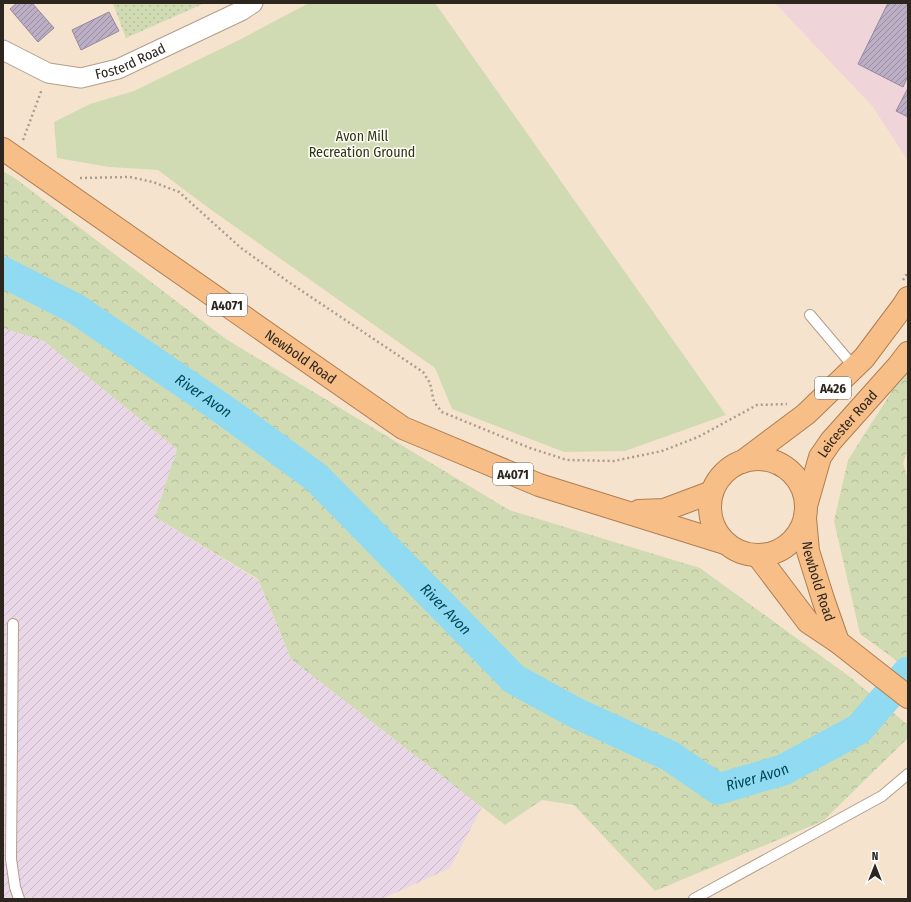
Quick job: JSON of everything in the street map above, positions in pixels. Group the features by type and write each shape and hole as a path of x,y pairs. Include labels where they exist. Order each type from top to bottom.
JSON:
{"highway":[{"name":"Newbold Road","path":"12,147 403,428 539,485 725,543"},
{"name":"A426","path":"742,462 806,414 864,358 904,306 904,292"},
{"name":"Leicester Road","path":"806,512 820,457 831,441 908,353"},
{"path":"764,460 778,463 794,475 803,489 806,512 796,538 784,548 772,554 758,556 742,553 725,543 715,530 710,511 712,492 723,474 742,462 764,460"},
{"name":"Newbold Road","path":"625,511 664,510 712,492"},
{"name":"Newbold Road","path":"806,512 808,551 838,642"},
{"name":"Newbold Road","path":"758,556 808,622 838,642 908,697"}],"street":[{"name":"Fosterd Road","path":"3,50 48,73 81,78 118,69 241,11 253,3"}],"lane":[{"path":"810,315 854,367"},
{"path":"14,624 11,859 15,887 19,899"},
{"path":"694,899 882,796 908,774"}],"path":[{"path":"12,147 48,73"},
{"path":"78,178 130,177 154,182 179,192 247,252 290,283 423,372 430,383 434,402 442,412 530,448 568,460 614,461 662,451 698,437 757,404 792,403"},
{"path":"904,292 908,272"}],"shaded area":[{"path":"775,3 908,3 908,161 873,107"},
{"path":"3,328 44,341 177,449 155,517 258,580 291,659 482,807 450,868 382,899 3,899"}],"green space":[{"path":"205,3 126,38 113,4"},
{"name":"Avon Mill Recreation Ground","path":"309,3 435,3 726,415 625,451 564,452 452,409 435,368 210,209 158,170 109,167 57,158 54,122 90,104 134,91 241,39"},
{"path":"3,171 16,179 226,339 509,510 700,568 850,677 908,725 908,738 823,821 655,891 574,805 542,800 505,825 291,659 258,579 155,517 177,449 44,341 3,328"},
{"path":"908,366 908,450 903,463 908,479 908,669 860,634 834,521 848,460"}],"building":[{"path":"17,3 32,3 54,28 38,42 10,9"},
{"path":"888,3 908,3 908,76 903,87 858,64"},
{"path":"109,12 119,31 81,50 72,30"},
{"path":"908,88 908,117 896,111"}],"waterway":[{"name":"River Avon","path":"3,272 76,309 227,412 317,478 514,679 576,713 670,756 718,789 783,770 859,729 908,672"}]}
